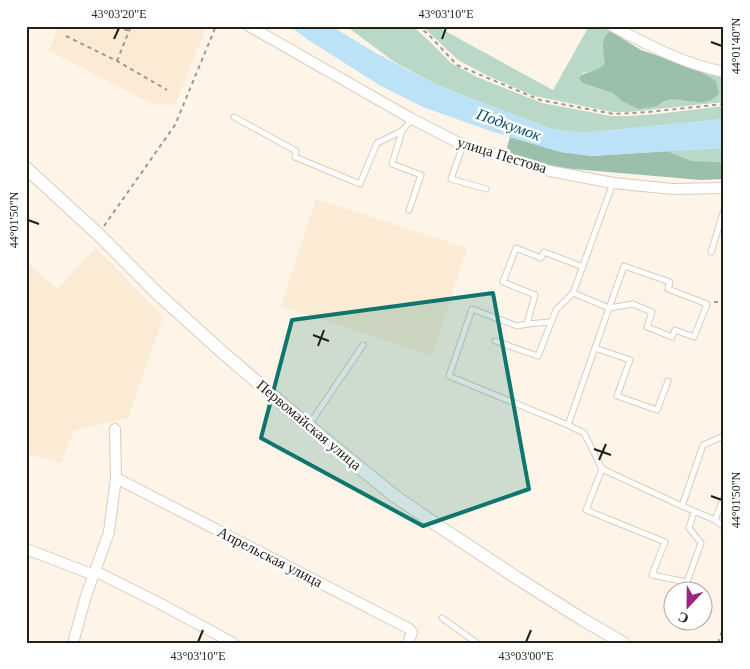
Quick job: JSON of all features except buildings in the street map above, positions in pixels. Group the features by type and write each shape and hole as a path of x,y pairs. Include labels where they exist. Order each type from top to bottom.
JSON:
{"street":[{"name":"улица Пестова","path":"249,26 412,119 463,145 550,170 613,183 673,189 724,188"},
{"path":"612,26 673,57 724,72"},
{"name":"Первомайская улица","path":"26,168 214,345 392,494 574,614 623,643"},
{"path":"73,643 94,573 109,532 116,478 115,430"},
{"name":"Апрельская улица","path":"116,478 408,628 412,632 408,643"},
{"path":"26,549 94,573 159,603 233,643"}],"lane":[{"path":"234,116 296,151 295,157 360,184 377,143 402,131"},
{"path":"409,210 421,175 392,164 402,131 412,119"},
{"path":"463,145 451,180 486,189"},
{"path":"495,341 538,356 556,310 573,293 613,183"},
{"path":"711,252 724,210"},
{"path":"527,324 535,295 503,282 516,248 541,258 544,252 583,267"},
{"path":"568,425 609,308 624,266 670,282 668,289 707,304 694,337 675,330 672,337 647,327 652,312 633,304 609,308 573,293"},
{"path":"551,322 517,326 472,309 449,376 584,433 602,469 694,512 724,517"},
{"path":"309,426 363,346"},
{"path":"595,348 630,360 617,396 657,410 668,382"},
{"path":"682,506 703,444 724,436"},
{"path":"602,469 586,510 665,542 652,575 687,582 701,543 689,528 694,512"},
{"path":"716,517 724,497"},
{"path":"716,517 724,527"},
{"path":"442,618 469,640 477,643"}],"path":[{"path":"117,26 129,31"},
{"path":"117,61 131,26"},
{"path":"98,234 176,125 216,26"},
{"path":"417,26 428,34 457,65 540,100 614,114 724,104"},
{"path":"66,36 117,61 167,90"},
{"path":"707,304 724,302"},
{"path":"718,643 724,626"}],"highlighted area":[{"path":"493,293 529,489 423,526 261,438 292,320"}],"shaded area":[{"path":"59,26 207,26 175,105 153,104 49,51"},
{"path":"316,199 467,248 432,356 281,306"},
{"path":"96,248 163,317 128,418 74,430 61,463 26,453 26,262 57,289"}],"green space":[{"path":"346,26 410,26 416,29 451,63 477,77 542,103 611,116 657,114 724,106 724,119 583,133 549,128 435,84 393,61"},
{"path":"422,26 436,26 553,90 589,26 603,26 610,31 603,42 606,64 601,69 583,73 582,83 612,93 622,101 662,101 667,99 698,102 696,69 724,76 724,102 629,112 612,112 534,96 488,76 458,60"},
{"path":"610,31 641,50 696,69 716,81 719,93 705,102 671,99 664,101 658,106 639,109 622,101 612,93 582,83 579,78 582,75 605,64 603,42"},
{"path":"510,137 561,152 592,156 667,151 692,161 724,162 724,179 701,180 562,168 525,160 510,153 507,147"},
{"path":"724,148 724,162 692,161 667,151"}],"water":[{"name":"Подкумок","path":"290,26 331,26 376,53 435,84 549,128 583,133 724,119 724,148 592,156 561,152 493,132 423,107 379,85"}]}
